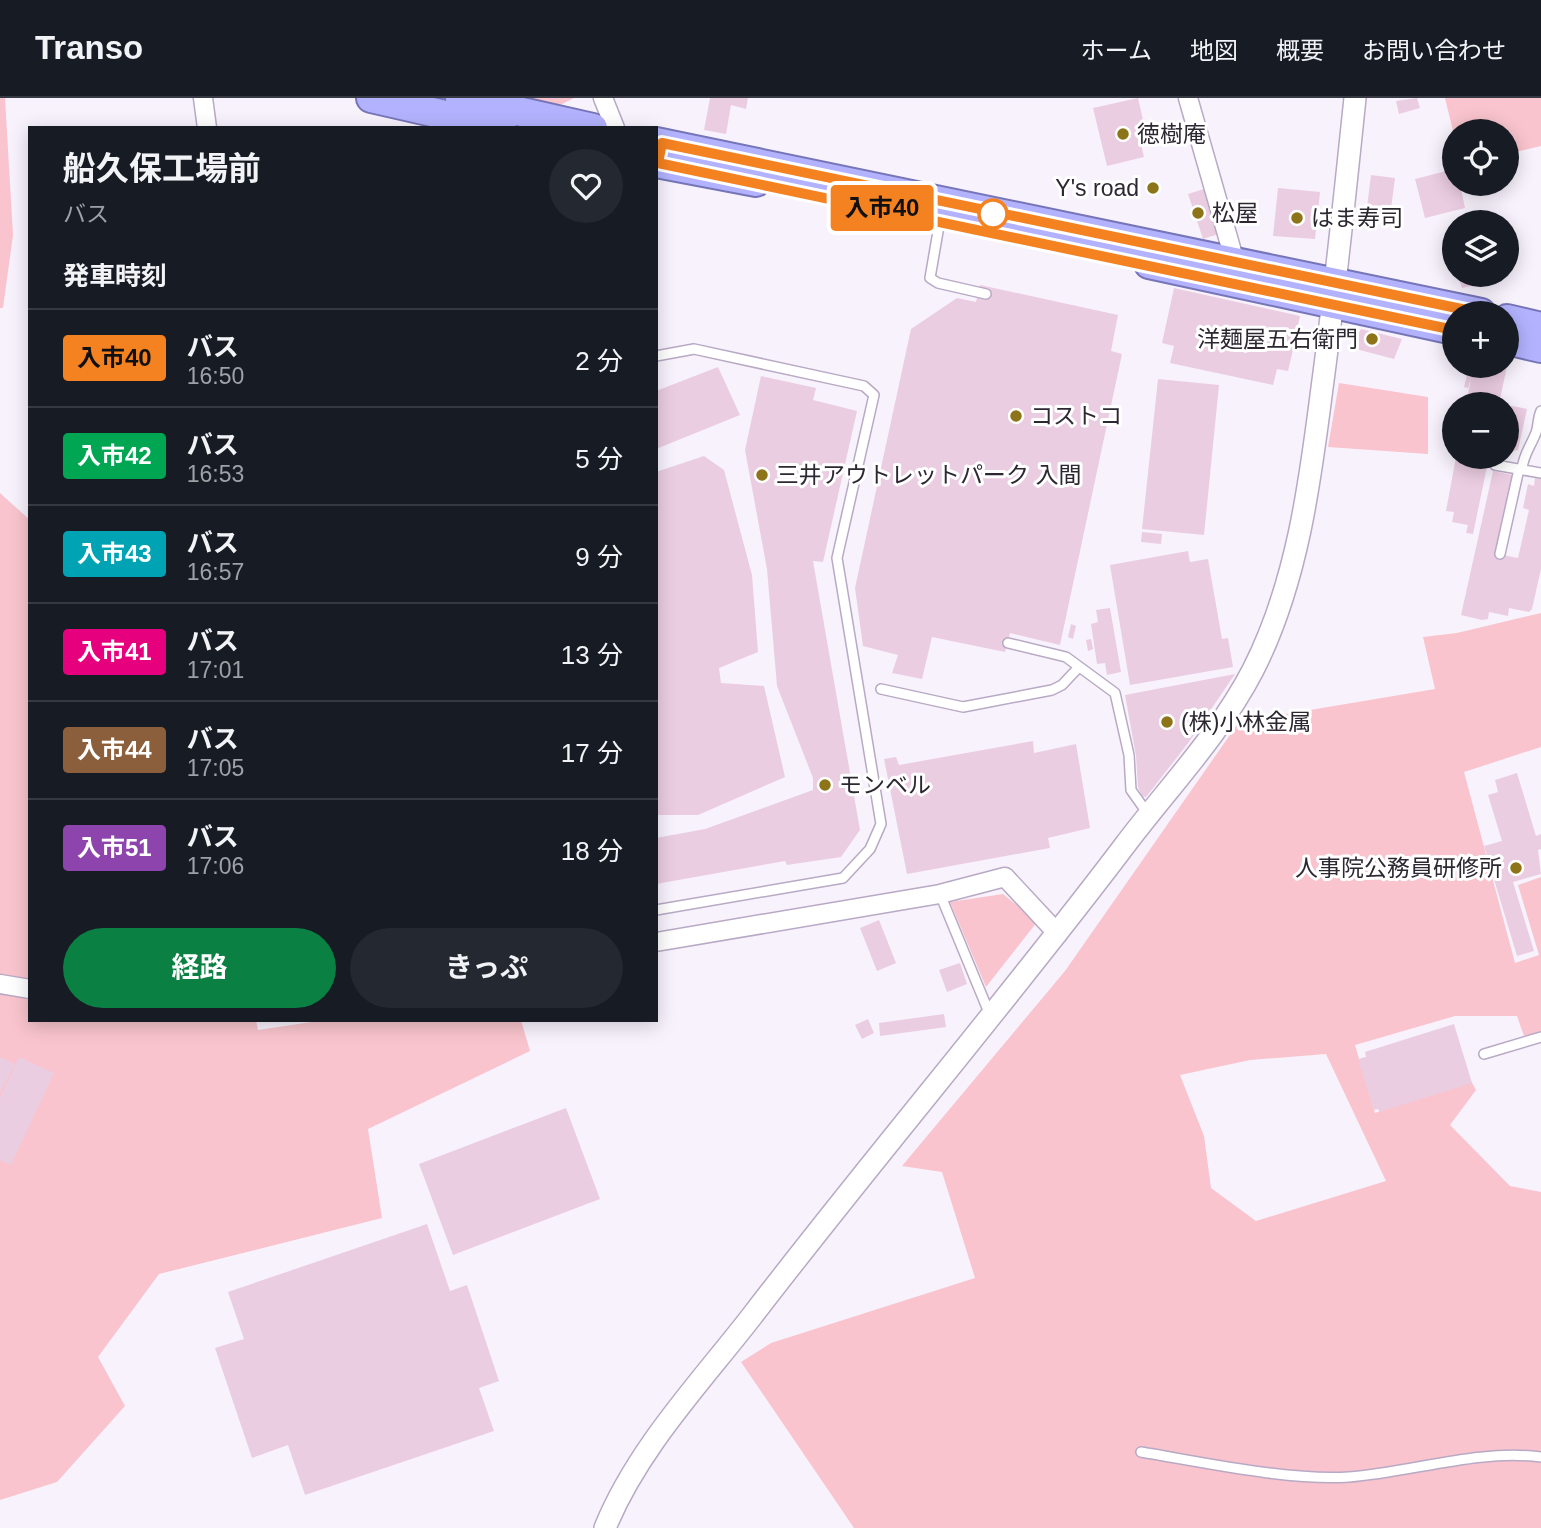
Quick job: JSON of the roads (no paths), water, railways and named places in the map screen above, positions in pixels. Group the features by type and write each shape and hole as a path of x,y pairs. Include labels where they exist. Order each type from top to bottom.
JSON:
{"highway":[{"path":"371,98 493,126"},
{"path":"471,99 585,126"},
{"path":"658,157 1235,262 1442,326"},
{"path":"658,157 940,220 1334,293 1442,308"},
{"path":"1519,322 1541,327"},
{"path":"1519,343 1541,348"}],"street":[{"path":"203,98 207,126"},
{"path":"603,98 614,126"},
{"path":"1188,98 1235,262"},
{"path":"605,1528 635,1469 679,1410 990,1015 1058,933 1228,712 1254,668 1275,618 1297,544 1316,437 1355,98"},
{"path":"658,942 940,894 1005,877 1058,933"},
{"path":"0,984 28,989"}],"lane":[{"path":"940,220 930,278 938,283 986,294"},
{"path":"658,356 694,349 864,386 874,396 837,558 881,824 870,849 843,878 658,910"},
{"path":"1500,554 1523,457 1538,431 1537,419 1541,411"},
{"path":"1520,469 1541,472"},
{"path":"1008,643 1066,657 1115,693 1129,755 1131,790 1148,814"},
{"path":"881,689 963,707 1052,690 1062,685 1079,667"},
{"path":"940,894 990,1015"},
{"path":"1484,1054 1541,1037"},
{"path":"1141,1452 1323,1477 1383,1473 1505,1455 1541,1457"}],"place":[{"name":"徳樹庵","path":"1123,134"},
{"name":"Y's road","path":"1153,188"},
{"name":"松屋","path":"1198,213"},
{"name":"はま寿司","path":"1297,218"},
{"name":"洋麺屋五右衛門","path":"1372,339"},
{"name":"コストコ","path":"1016,416"},
{"name":"三井アウトレットパーク 入間","path":"762,475"},
{"name":"(株)小林金属","path":"1167,722"},
{"name":"モンベル","path":"825,785"},
{"name":"人事院公務員研修所","path":"1516,868"}]}
